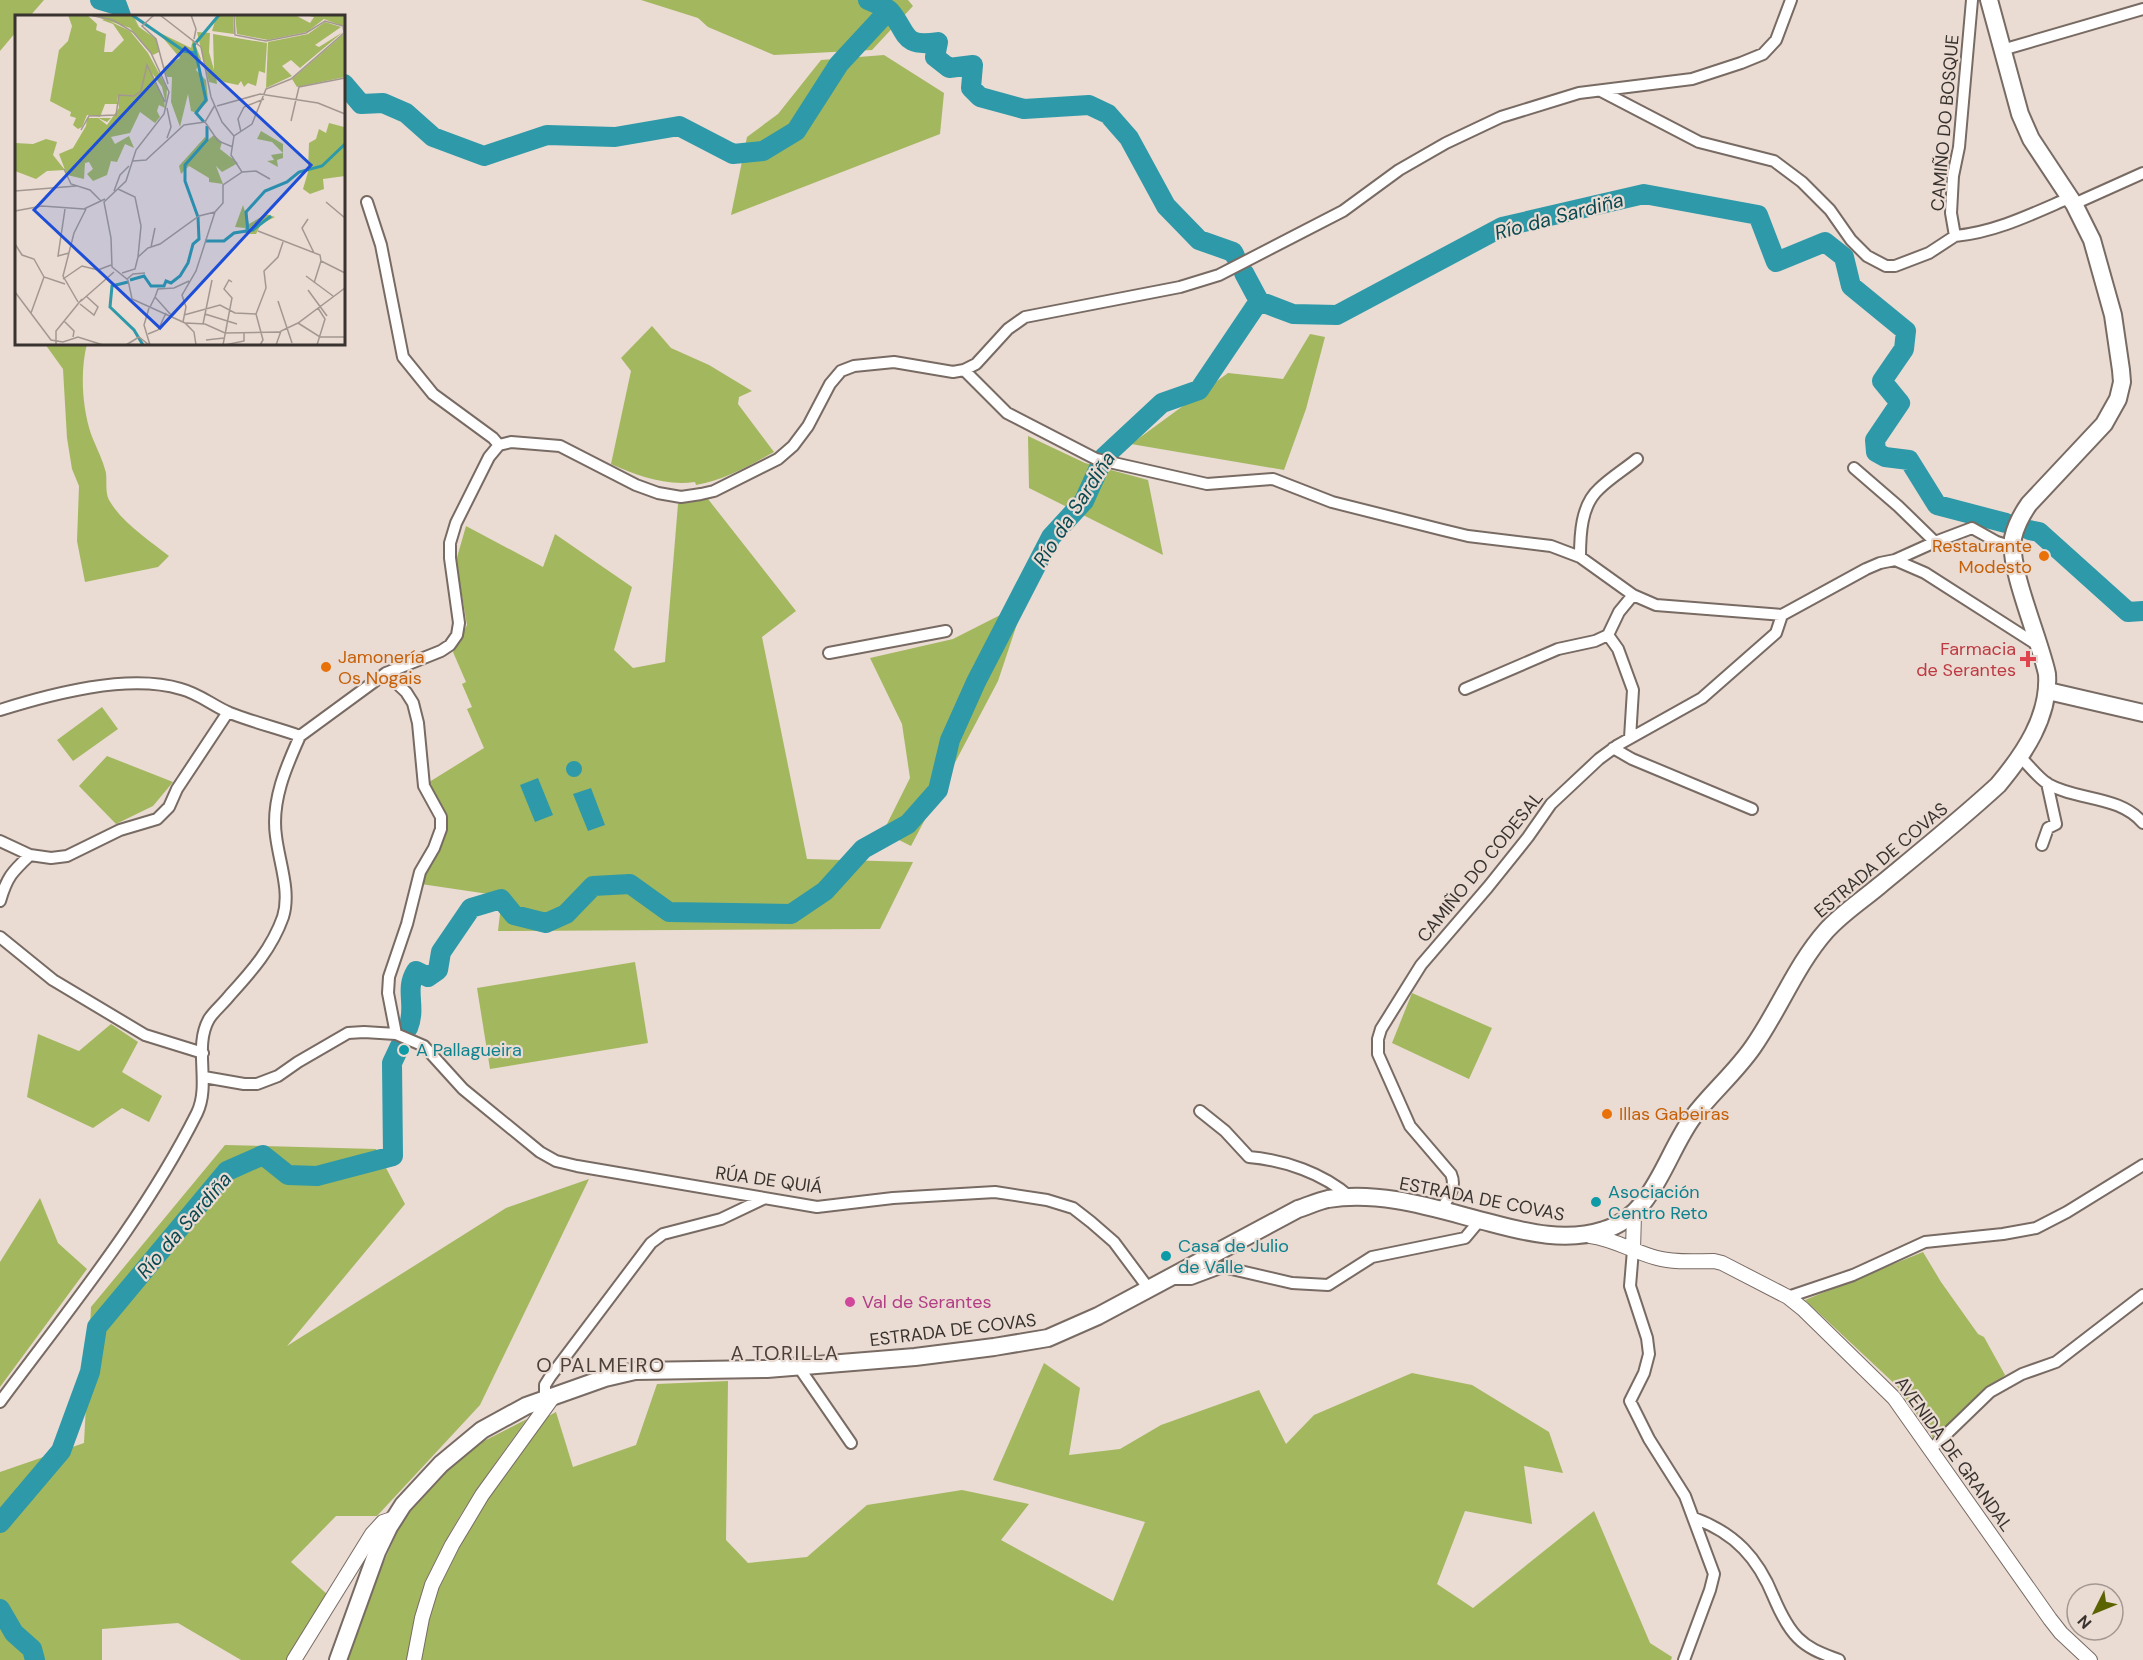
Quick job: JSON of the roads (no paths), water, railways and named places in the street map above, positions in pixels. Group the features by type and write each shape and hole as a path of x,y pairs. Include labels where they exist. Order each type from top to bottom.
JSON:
{"main road":[{"name":"ESTRADA DE COVAS","path":"338,1660 377,1552 395,1518 418,1488 441,1464 504,1416 605,1378 635,1371 732,1371 915,1357 1048,1338 1098,1316 1298,1209 1327,1199 1350,1197 1409,1203 1548,1235 1585,1235 1616,1226 1634,1214 1647,1198 1691,1119 1752,1049 1802,965 1826,931 1998,785 2020,757 2040,718 2048,691 2047,674 2040,646 2017,573 2013,547 2016,529 2029,504 2104,424 2116,405 2122,382 2113,315 2092,240 2072,201 2031,140 2020,114 1989,0"},
{"path":"2048,691 2143,713"}],"street":[{"path":"0,1402 113,1250 178,1152 201,1104 204,1077 203,1053 209,1019 260,961 276,935 284,914 285,896 275,834 276,815 278,794 287,765 300,736 386,673 441,651 450,645 457,635 459,623 450,543 465,504 489,457 499,445 511,442 560,446 636,485 658,493 681,497 714,490 778,459 793,446 808,426 830,384 841,371 854,366 894,362 953,372 964,370 976,364 1008,329 1025,317 1180,287 1219,275 1343,211 1399,170 1446,143 1500,117 1561,98 1692,80 1763,54 1776,40 1791,0"},
{"name":"CAMIÑO DO BOSQUE","path":"1972,0 1959,147 1953,176 1951,213 1955,236 1990,230 2143,173"},
{"path":"2002,50 2143,9"},
{"path":"1601,91 1699,142 1774,161 1802,182 1830,210 1851,240 1867,256 1886,266 1894,266 1929,253 1955,236"},
{"path":"367,202 381,245 403,357 434,394 493,438 499,445"},
{"path":"964,370 1007,413 1095,459 1207,484 1273,479 1332,502 1468,536 1551,546 1580,557 1633,595 1656,605 1782,615 1866,569 1895,560 1972,528 1997,542 2013,547"},
{"path":"1580,557 1580,532 1586,509 1597,490 1637,459"},
{"path":"1854,468 1898,506 1935,543"},
{"path":"1895,560 1925,573 2040,646"},
{"path":"1465,689 1558,649 1595,641 1608,635 1619,612 1633,595"},
{"name":"CAMIÑO DO CODESAL","path":"1441,1210 1453,1189 1452,1174 1410,1126 1378,1054 1381,1029 1421,965 1488,887 1551,804 1613,748 1702,698 1776,633 1782,615"},
{"path":"829,653 946,631"},
{"path":"1608,635 1618,649 1632,690 1630,738"},
{"path":"386,673 406,692 412,703 418,723 424,786 441,816 441,829 434,848 420,872 407,924 389,977 388,993 396,1034"},
{"path":"0,710 38,698 100,686 150,684 179,688 204,697 228,712 300,736"},
{"path":"0,841 30,855 51,858 67,856 120,830 157,819 169,807 177,789 228,712"},
{"path":"1613,748 1632,759 1752,809"},
{"path":"2020,757 2047,783 2124,807 2143,823"},
{"path":"2042,845 2048,828 2056,824 2047,783"},
{"path":"0,901 6,881 30,855"},
{"path":"0,937 53,980 145,1035 203,1053"},
{"name":"RÚA DE QUIÁ","path":"204,1077 256,1084 278,1077 298,1062 348,1033 396,1034 424,1046 463,1089 540,1152 556,1161 817,1207 893,1198 995,1192 1047,1200 1073,1208 1091,1222 1114,1242 1149,1288"},
{"path":"1200,1111 1225,1131 1249,1157 1275,1159 1293,1165 1339,1188 1350,1197"},
{"path":"1788,1297 1853,1275 1925,1242 2003,1234 2036,1228 2143,1166"},
{"path":"414,1660 422,1618 432,1585 452,1545 482,1495 549,1398 545,1385 549,1377 651,1243 663,1234 721,1219 764,1199"},
{"path":"1634,1214 1630,1286 1647,1338 1649,1354 1644,1373 1630,1401 1658,1454 1685,1496 1714,1574 1684,1660"},
{"path":"1167,1279 1191,1279 1223,1267 1292,1284 1328,1286 1372,1257 1465,1238 1480,1220"},
{"path":"1616,1226 1617,1238 1633,1250"},
{"name":"AVENIDA DE GRANDAL","path":"1585,1235 1607,1238 1661,1259 1722,1263 1788,1297 1858,1360 1894,1398 2050,1619 2061,1633 2090,1660"},
{"path":"1931,1449 1990,1392 2022,1374 2056,1362 2143,1296"},
{"path":"798,1366 851,1443"},
{"path":"294,1660 372,1534 383,1522 395,1518"},
{"path":"1694,1518 1714,1525 1745,1549 1762,1574 1778,1609 1798,1637 1816,1652 1839,1660"}],"water":[{"path":"574,761 580,763 582,769 580,775 574,777 568,775 566,769 568,763"},
{"path":"538,778 553,815 535,822 520,785"},
{"path":"591,788 605,825 588,831 573,794"}],"waterway":[{"path":"100,0 117,5 121,15"},
{"path":"868,0 890,11 911,40 917,43 938,42 935,57 949,68 973,65 971,88 980,97 1024,109 1089,105 1108,114 1129,138 1166,206 1199,240 1233,252 1235,256"},
{"path":"345,85 361,104 383,103 406,113 433,137 484,156 547,135 615,137 679,126 733,154 763,151 796,131 839,64 889,10"},
{"name":"Río da Sardiña","path":"408,1028 411,1012 411,985 416,971 428,977 438,970 441,952 471,908 501,899 514,915 546,923 566,914 593,886 630,884 669,912 791,914 825,891 863,849 908,824 938,790 950,740 976,682 1051,537 1084,501 1104,457 1162,403 1199,390 1259,301 1293,314 1337,315 1502,227 1644,194 1758,215 1776,262 1825,242 1844,257 1851,286 1906,331 1904,349 1882,381 1900,403 1875,440 1876,452 1885,457 1909,460 1937,505 2006,523"},
{"path":"1244,273 1259,301"},
{"name":"Río da Sardiña","path":"2029,530 2039,532 2128,612 2143,611"},
{"name":"Río da Sardiña","path":"0,1523 61,1451 90,1372 97,1327 227,1171 263,1155 288,1175 317,1176 393,1156 392,1063 400,1046"},
{"path":"0,1609 14,1633 32,1649 35,1660"}],"place":[{"name":"Restaurante Modesto","path":"2044,556"},
{"name":"Farmacia de Serantes","path":"2028,659"},
{"name":"Jamonería Os Nogais","path":"326,667"},
{"name":"A Pallagueira","path":"404,1050"},
{"name":"Illas Gabeiras","path":"1607,1114"},
{"name":"Asociación Centro Reto","path":"1596,1202"},
{"name":"Casa de Julio de Valle","path":"1166,1256"},
{"name":"Val de Serantes","path":"850,1302"}],"district":[{"name":"A TORILLA","path":"785,1353"},
{"name":"O PALMEIRO","path":"601,1365"}]}
